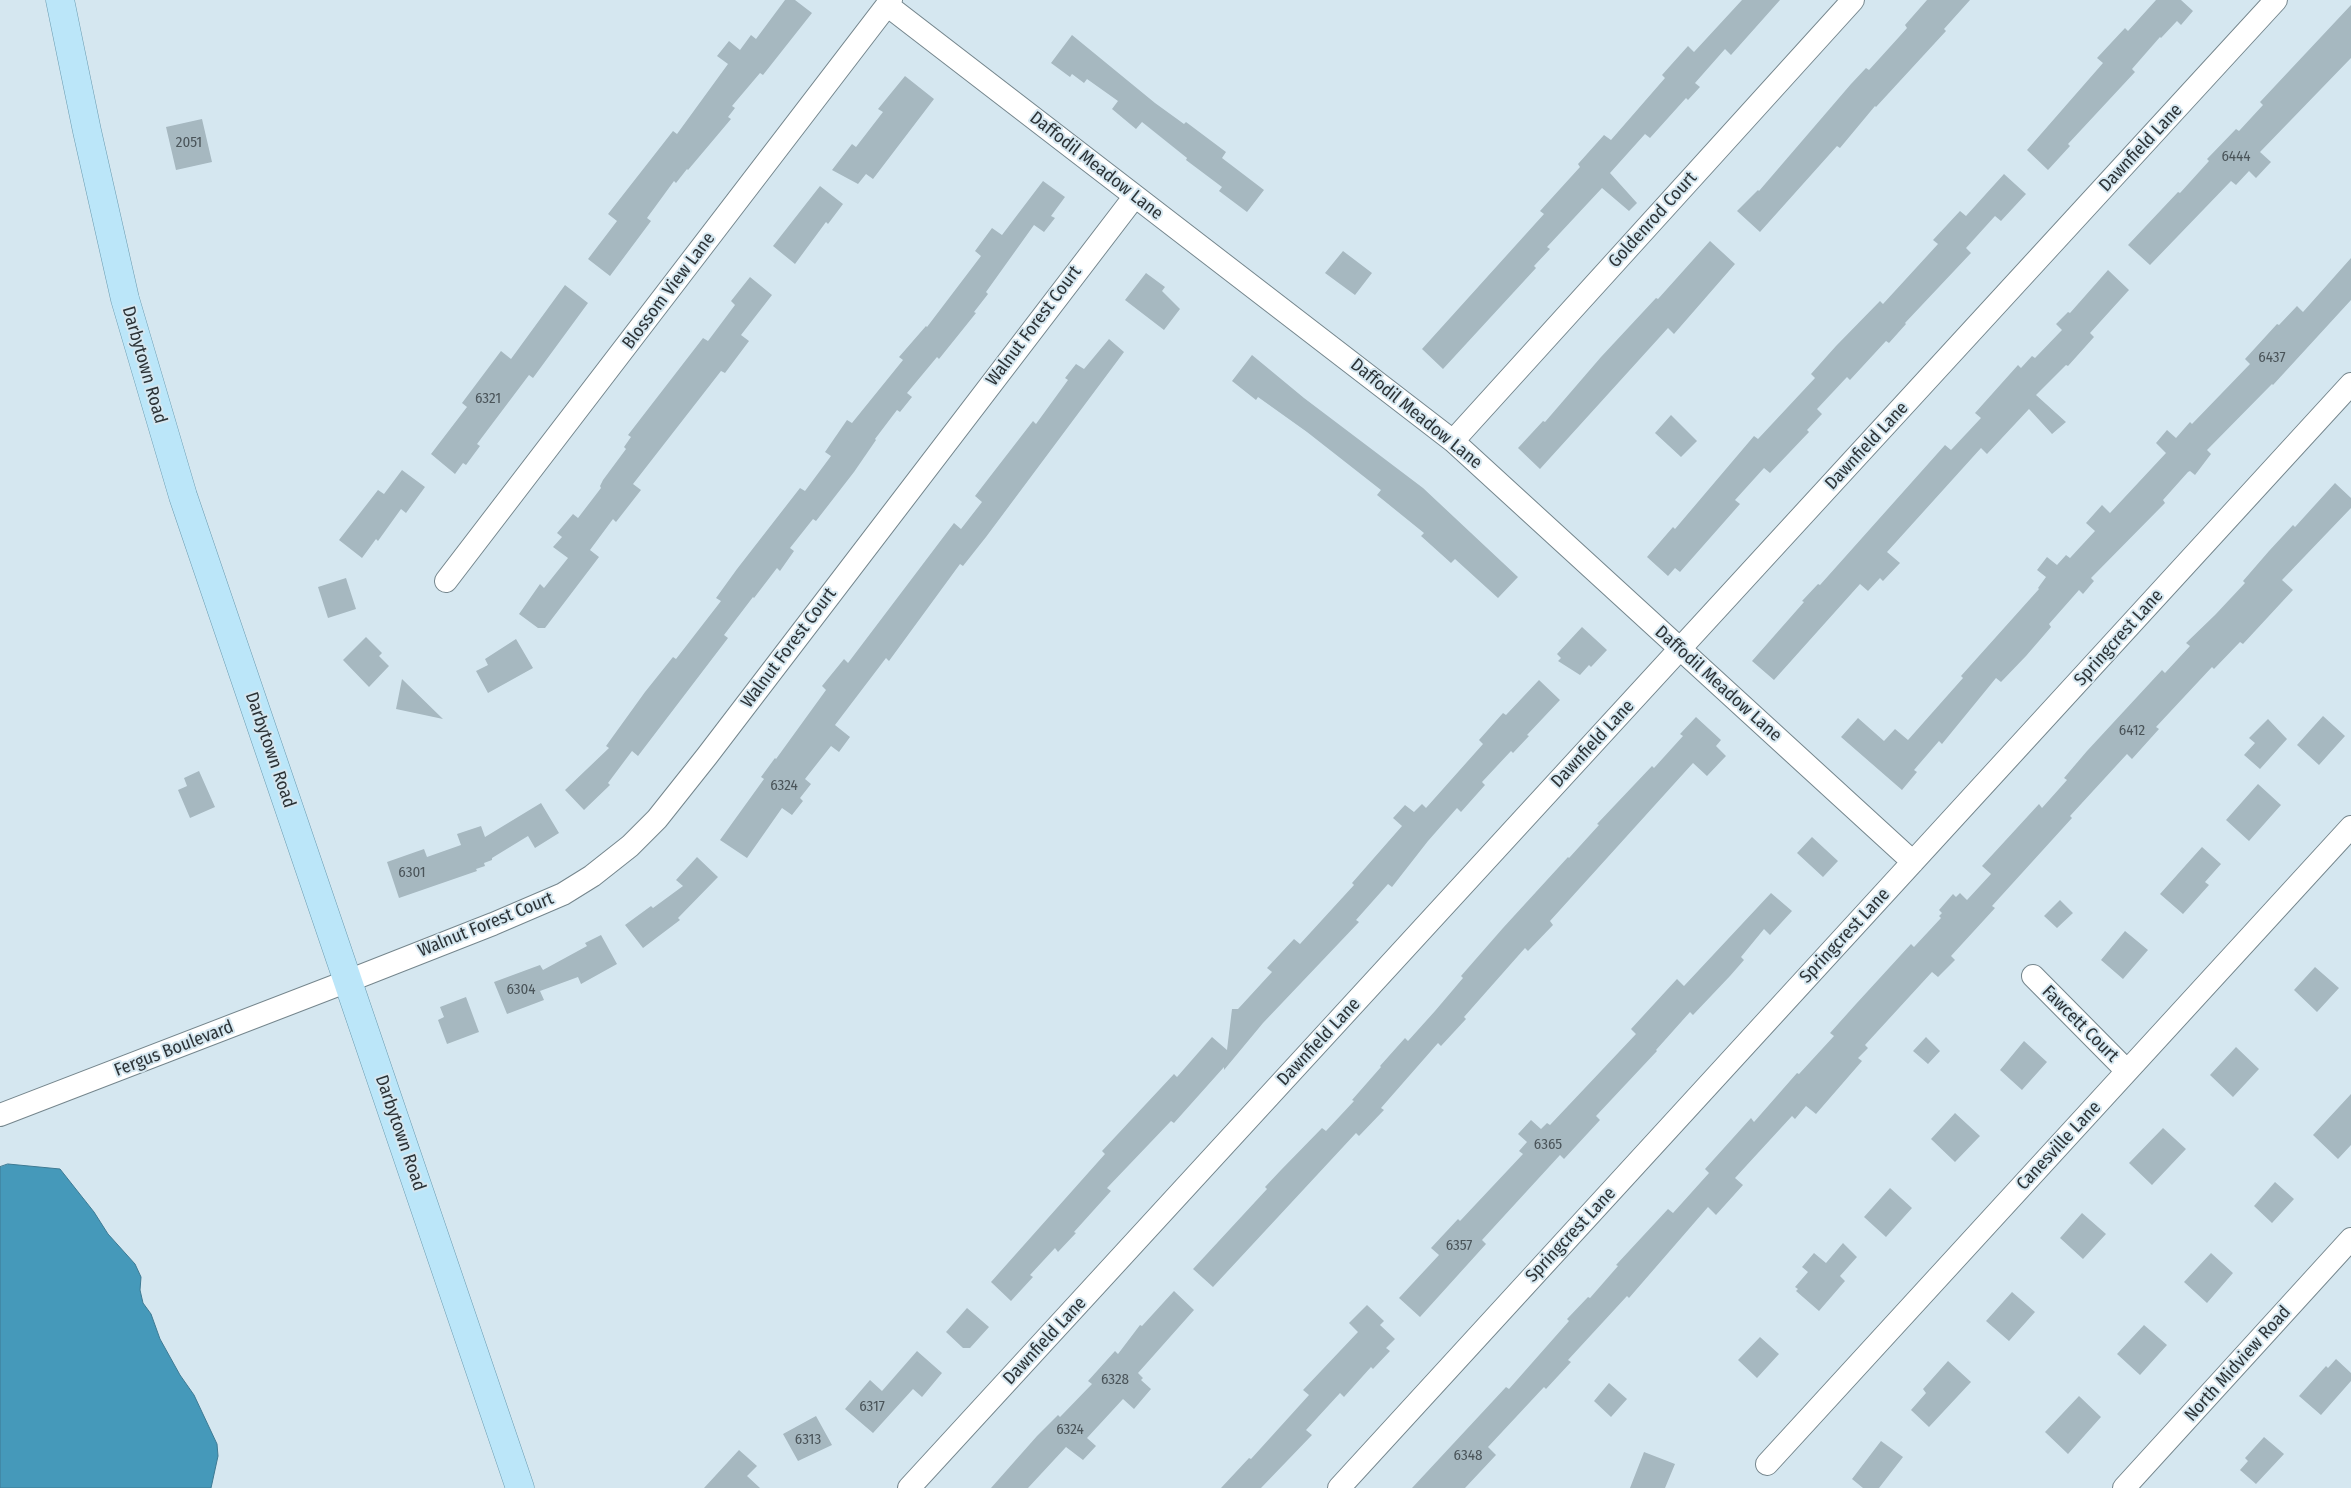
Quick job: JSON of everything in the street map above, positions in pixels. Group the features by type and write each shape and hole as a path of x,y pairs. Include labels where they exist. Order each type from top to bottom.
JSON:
{"main road":[{"name":"Darbytown Road","path":"60,0 125,299 183,496 520,1488"}],"street":[{"name":"Goldenrod Court","path":"1452,441 1853,0"},
{"name":"Dawnfield Lane","path":"909,1488 2276,0"},
{"name":"Daffodil Meadow Lane","path":"890,3 1135,196 1340,352 1452,441 1913,862"},
{"name":"Blossom View Lane","path":"446,581 890,3"},
{"name":"Walnut Forest Court","path":"348,981 563,894 592,876 630,846 657,819 707,756 1135,196"},
{"name":"Springcrest Lane","path":"1339,1488 2351,384"},
{"name":"Canesville Lane","path":"1767,1464 2351,827"},
{"name":"Fawcett Court","path":"2033,976 2127,1071"},
{"name":"Fergus Boulevard","path":"0,1115 348,981"},
{"name":"North Midview Road","path":"2124,1488 2351,1239"}],"water":[{"path":"8,1164 60,1169 94,1212 108,1234 135,1264 141,1277 140,1290 143,1303 151,1314 160,1339 180,1375 194,1395 217,1444 218,1456 211,1488 0,1488 0,1167"}],"building":[{"path":"785,0 795,0 812,13 763,75 760,73 732,106 735,108 728,117 731,119 688,170 676,183 674,181 647,218 651,221 610,276 588,259 617,221 608,214 673,131 677,134 728,64 717,56 729,41 740,50 751,35 756,39"},
{"path":"1742,0 1780,0 1731,55 1725,49 1695,83 1700,87 1688,100 1686,98 1650,138 1645,134 1610,173 1637,203 1629,211 1602,188 1547,247 1550,249 1534,266 1536,268 1443,369 1422,349 1544,214 1540,211 1580,167 1578,164 1604,135 1611,140 1665,78 1662,75 1688,46 1694,52"},
{"path":"1927,0 1970,0 1944,29 1946,31 1875,106 1840,148 1837,146 1760,232 1737,211 1759,191 1851,84 1866,68 1869,70 1899,37 1907,28 1905,25"},
{"path":"2156,0 2181,0 2193,11 2181,25 2177,21 2160,37 2132,69 2135,72 2068,144 2070,146 2048,170 2027,150 2103,63 2097,58 2125,28 2128,31"},
{"path":"2351,5 2351,58 2260,152 2271,162 2256,178 2249,171 2236,185 2231,181 2150,265 2128,245 2178,192 2180,193 2209,161 2207,159 2236,129 2239,131 2263,105 2260,102"},
{"path":"1072,35 1155,103 1184,124 1186,122 1226,152 1222,158 1264,190 1247,212 1219,191 1222,187 1186,160 1187,158 1142,122 1136,129 1112,109 1118,101 1087,79 1084,83 1072,74 1070,77 1051,63"},
{"path":"905,76 934,99 873,179 866,174 858,184 832,170 852,144 856,147 883,112 878,109"},
{"path":"202,119 212,162 176,170 166,127"},
{"path":"2004,174 2026,194 2001,221 1995,216 1966,248 1971,253 1905,323 1889,343 1886,341 1850,380 1847,377 1817,409 1822,414 1807,430 1809,432 1770,473 1764,468 1735,500 1740,504 1680,572 1675,568 1668,576 1647,557 1673,527 1675,529 1754,436 1758,439 1815,378 1811,374 1836,346 1880,301 1883,304 1938,244 1933,240 1960,211 1966,216"},
{"path":"1043,181 1065,197 1051,216 1055,218 1044,232 1034,225 986,292 988,294 974,312 976,313 939,359 937,357 907,393 912,397 900,412 897,410 875,439 854,472 816,521 813,519 790,548 794,551 780,571 777,568 753,597 724,635 728,638 638,756 632,751 608,783 610,785 584,810 565,790 609,748 606,746 645,692 673,657 676,659 721,601 716,598 737,569 800,488 805,491 831,456 825,452 847,420 852,423 903,360 899,357 927,327 981,256 975,251 992,228 1002,235"},
{"path":"820,186 843,204 828,224 826,222 795,264 773,246"},
{"path":"1710,241 1735,264 1674,334 1668,328 1540,469 1518,448 1543,421 1545,422 1601,357 1656,298 1658,299"},
{"path":"1343,251 1372,273 1355,295 1325,273"},
{"path":"2351,258 2351,300 2273,385 2207,450 2211,454 2195,475 2190,471 2188,472 2163,500 2165,503 2091,578 2094,581 2083,594 2079,590 2049,624 2051,627 2026,656 2001,682 1996,678 1942,744 1939,741 1914,770 1917,772 1902,790 1841,737 1858,718 1884,741 1895,729 1908,740 1963,678 1961,676 2039,589 2046,577 2037,570 2047,557 2057,565 2066,555 2070,558 2095,531 2086,523 2102,505 2110,513 2166,453 2156,443 2167,430 2176,438 2190,422 2192,424 2250,364 2245,359 2277,324 2279,325 2297,306 2303,312"},
{"path":"2108,270 2129,290 2090,333 2094,337 2068,366 2066,365 2036,395 2066,422 2052,434 2029,409 1987,454 1981,448 1887,552 1900,563 1883,581 1880,578 1868,591 1860,584 1774,680 1752,661 1804,602 1802,601 1818,584 1820,585 1945,445 1951,450 1981,418 1975,413 2018,365 2021,368 2032,356 2035,358 2062,330 2056,324 2068,312 2070,313"},
{"path":"1146,273 1165,287 1162,291 1180,309 1164,330 1125,300"},
{"path":"750,277 772,295 741,335 749,341 725,373 721,371 633,484 641,490 616,522 613,519 590,550 599,557 545,628 538,628 519,614 540,584 544,588 568,558 553,547 562,537 557,533 573,514 578,518 601,488 603,480 626,449 624,447 631,437 628,435 703,338 708,341 735,305 731,301"},
{"path":"565,285 588,303 533,378 529,375 477,444 480,446 466,465 463,463 455,474 431,454 467,407 462,403 501,351 511,359"},
{"path":"1109,339 1124,352 986,537 963,566 960,564 889,661 886,658 835,725 850,737 839,752 831,746 805,779 811,784 800,798 803,801 792,815 782,808 747,858 720,840 764,779 761,777 826,690 822,686 844,659 848,663 954,523 961,529 982,502 975,496 1033,421 1036,424 1068,380 1065,378 1076,364 1084,369"},
{"path":"1252,355 1304,398 1423,488 1518,577 1498,598 1455,559 1451,563 1421,536 1424,533 1377,495 1381,490 1307,432 1258,397 1256,400 1232,381"},
{"path":"1671,415 1697,441 1681,457 1655,433"},
{"path":"402,470 425,487 406,513 401,509 378,541 376,539 362,558 339,540 378,490 384,494"},
{"path":"2335,483 2351,498 2351,508 2282,580 2293,590 2243,644 2240,642 2214,669 2212,667 2156,727 2159,729 2132,759 2127,754 2070,816 2072,818 1992,906 1995,908 1951,956 1955,960 1938,977 1932,972 1865,1045 1868,1048 1858,1058 1862,1061 1816,1114 1806,1106 1795,1119 1792,1116 1735,1178 1743,1185 1716,1215 1708,1207 1629,1298 1627,1296 1568,1360 1571,1362 1546,1389 1544,1387 1488,1447 1496,1455 1465,1488 1412,1488 1506,1387 1509,1389 1569,1321 1567,1319 1588,1297 1590,1298 1618,1266 1616,1265 1668,1209 1673,1213 1709,1173 1705,1169 1751,1118 1754,1122 1797,1073 1799,1074 1834,1036 1830,1033 1911,944 1914,947 1941,918 1939,916 1942,913 1939,910 1953,894 1956,897 1960,893 1967,900 1991,874 1982,866 2039,804 2042,808 2067,780 2064,778 2087,751 2162,670 2165,673 2190,646 2186,643 2245,583 2243,581 2269,551 2293,525 2295,527"},
{"path":"346,578 356,609 328,618 318,587"},
{"path":"1582,627 1607,650 1591,667 1589,665 1580,675 1558,661 1561,658 1557,654"},
{"path":"366,637 382,653 379,656 389,666 369,687 343,660"},
{"path":"516,639 533,668 488,693 476,671 488,665 485,659"},
{"path":"402,679 443,719 396,709"},
{"path":"1539,680 1560,700 1513,753 1511,751 1482,782 1485,785 1461,812 1457,808 1392,887 1388,884 1356,920 1359,922 1263,1023 1224,1070 1224,1067 1174,1123 1171,1121 1107,1188 1111,1191 1074,1232 1076,1233 1058,1252 1055,1248 1030,1275 1033,1277 1011,1301 991,1282 1105,1154 1102,1151 1174,1074 1177,1077 1212,1037 1227,1050 1232,1009 1238,1009 1272,972 1267,968 1294,939 1300,944 1354,885 1352,883 1402,826 1393,818 1405,805 1414,812 1422,804 1426,808 1483,744 1479,740 1503,713 1506,715"},
{"path":"2323,716 2345,736 2319,765 2297,745"},
{"path":"1696,717 1721,740 1716,746 1726,756 1707,776 1693,763 1550,921 1553,925 1528,951 1525,948 1441,1046 1438,1043 1381,1108 1384,1110 1359,1136 1356,1133 1213,1287 1193,1269 1267,1189 1265,1187 1281,1170 1322,1128 1326,1131 1354,1101 1352,1100 1380,1066 1405,1038 1408,1041 1463,978 1461,976 1503,928 1599,825 1597,824 1652,766 1654,768 1683,736 1680,734"},
{"path":"2268,719 2287,739 2260,769 2244,755 2255,743 2249,738"},
{"path":"199,771 215,807 190,818 178,790 187,786 184,778"},
{"path":"2258,784 2281,805 2249,841 2226,820"},
{"path":"541,803 559,833 535,848 528,836 492,858 492,860 484,863 485,866 476,869 477,871 399,898 387,862 424,849 427,857 461,845 457,834 481,826 485,837"},
{"path":"1812,837 1838,861 1823,877 1797,853"},
{"path":"2202,847 2221,864 2205,882 2209,885 2183,914 2160,894"},
{"path":"697,857 718,877 678,918 680,920 643,948 625,925 651,906 653,908 683,886 676,880"},
{"path":"1771,893 1792,911 1770,935 1764,929 1741,957 1744,960 1730,976 1693,1015 1690,1012 1657,1051 1596,1116 1600,1120 1564,1159 1560,1155 1482,1240 1486,1244 1420,1317 1399,1298 1439,1255 1431,1248 1458,1219 1460,1221 1523,1154 1519,1151 1527,1142 1518,1134 1531,1120 1541,1129 1547,1123 1550,1125 1636,1034 1631,1029 1677,979 1684,986"},
{"path":"2060,900 2073,913 2057,928 2044,916"},
{"path":"2125,931 2148,950 2123,979 2101,960"},
{"path":"601,935 617,964 581,984 578,977 540,991 544,1000 507,1014 494,982 540,965 543,970 587,946 585,943"},
{"path":"2315,967 2339,988 2317,1012 2294,990"},
{"path":"466,997 479,1032 447,1044 438,1020 444,1017 440,1007"},
{"path":"1926,1037 1940,1051 1928,1064 1913,1051"},
{"path":"2024,1041 2047,1062 2022,1090 2000,1070"},
{"path":"2236,1047 2259,1069 2233,1097 2210,1075"},
{"path":"2351,1094 2351,1145 2338,1159 2313,1135"},
{"path":"1955,1113 1980,1136 1955,1162 1931,1139"},
{"path":"2163,1128 2186,1149 2152,1185 2129,1163"},
{"path":"2275,1182 2294,1199 2272,1223 2254,1206"},
{"path":"1890,1188 1912,1208 1886,1237 1864,1217"},
{"path":"2082,1213 2106,1234 2083,1259 2060,1238"},
{"path":"1843,1243 1857,1257 1840,1276 1845,1281 1819,1311 1796,1291 1798,1289 1795,1287 1808,1272 1802,1267 1814,1253 1826,1263"},
{"path":"2211,1253 2233,1273 2207,1303 2184,1282"},
{"path":"1174,1291 1194,1310 1138,1373 1143,1378 1141,1380 1151,1389 1134,1409 1123,1399 1087,1438 1096,1446 1083,1460 1066,1447 1028,1488 991,1488 1037,1436 1058,1415 1060,1417 1092,1384 1088,1381 1115,1351 1118,1354 1140,1325 1142,1326"},
{"path":"2012,1292 2035,1312 2009,1341 1986,1321"},
{"path":"1367,1305 1384,1321 1380,1325 1395,1339 1386,1348 1390,1351 1373,1369 1371,1367 1344,1397 1340,1393 1306,1430 1312,1435 1261,1488 1221,1488 1249,1458 1251,1459 1309,1395 1303,1390 1358,1332 1349,1323"},
{"path":"967,1308 989,1327 970,1348 963,1348 946,1332"},
{"path":"2144,1325 2167,1345 2140,1375 2117,1354"},
{"path":"1760,1337 1779,1354 1757,1378 1738,1360"},
{"path":"917,1351 942,1373 922,1397 913,1389 873,1433 845,1409 870,1380 882,1391"},
{"path":"2336,1359 2351,1373 2351,1381 2321,1415 2299,1396 2326,1366 2328,1368"},
{"path":"1948,1361 1971,1382 1929,1427 1911,1410 1926,1393 1923,1389"},
{"path":"1609,1383 1627,1399 1611,1417 1594,1401"},
{"path":"2079,1396 2101,1417 2068,1454 2045,1432"},
{"path":"816,1416 832,1445 798,1461 783,1434"},
{"path":"2264,1437 2284,1454 2256,1484 2240,1470 2248,1461 2245,1458"},
{"path":"1881,1441 1903,1457 1879,1488 1863,1488 1852,1479"},
{"path":"739,1450 757,1466 747,1476 760,1488 704,1488"},
{"path":"1644,1452 1675,1464 1665,1488 1630,1488"}]}
